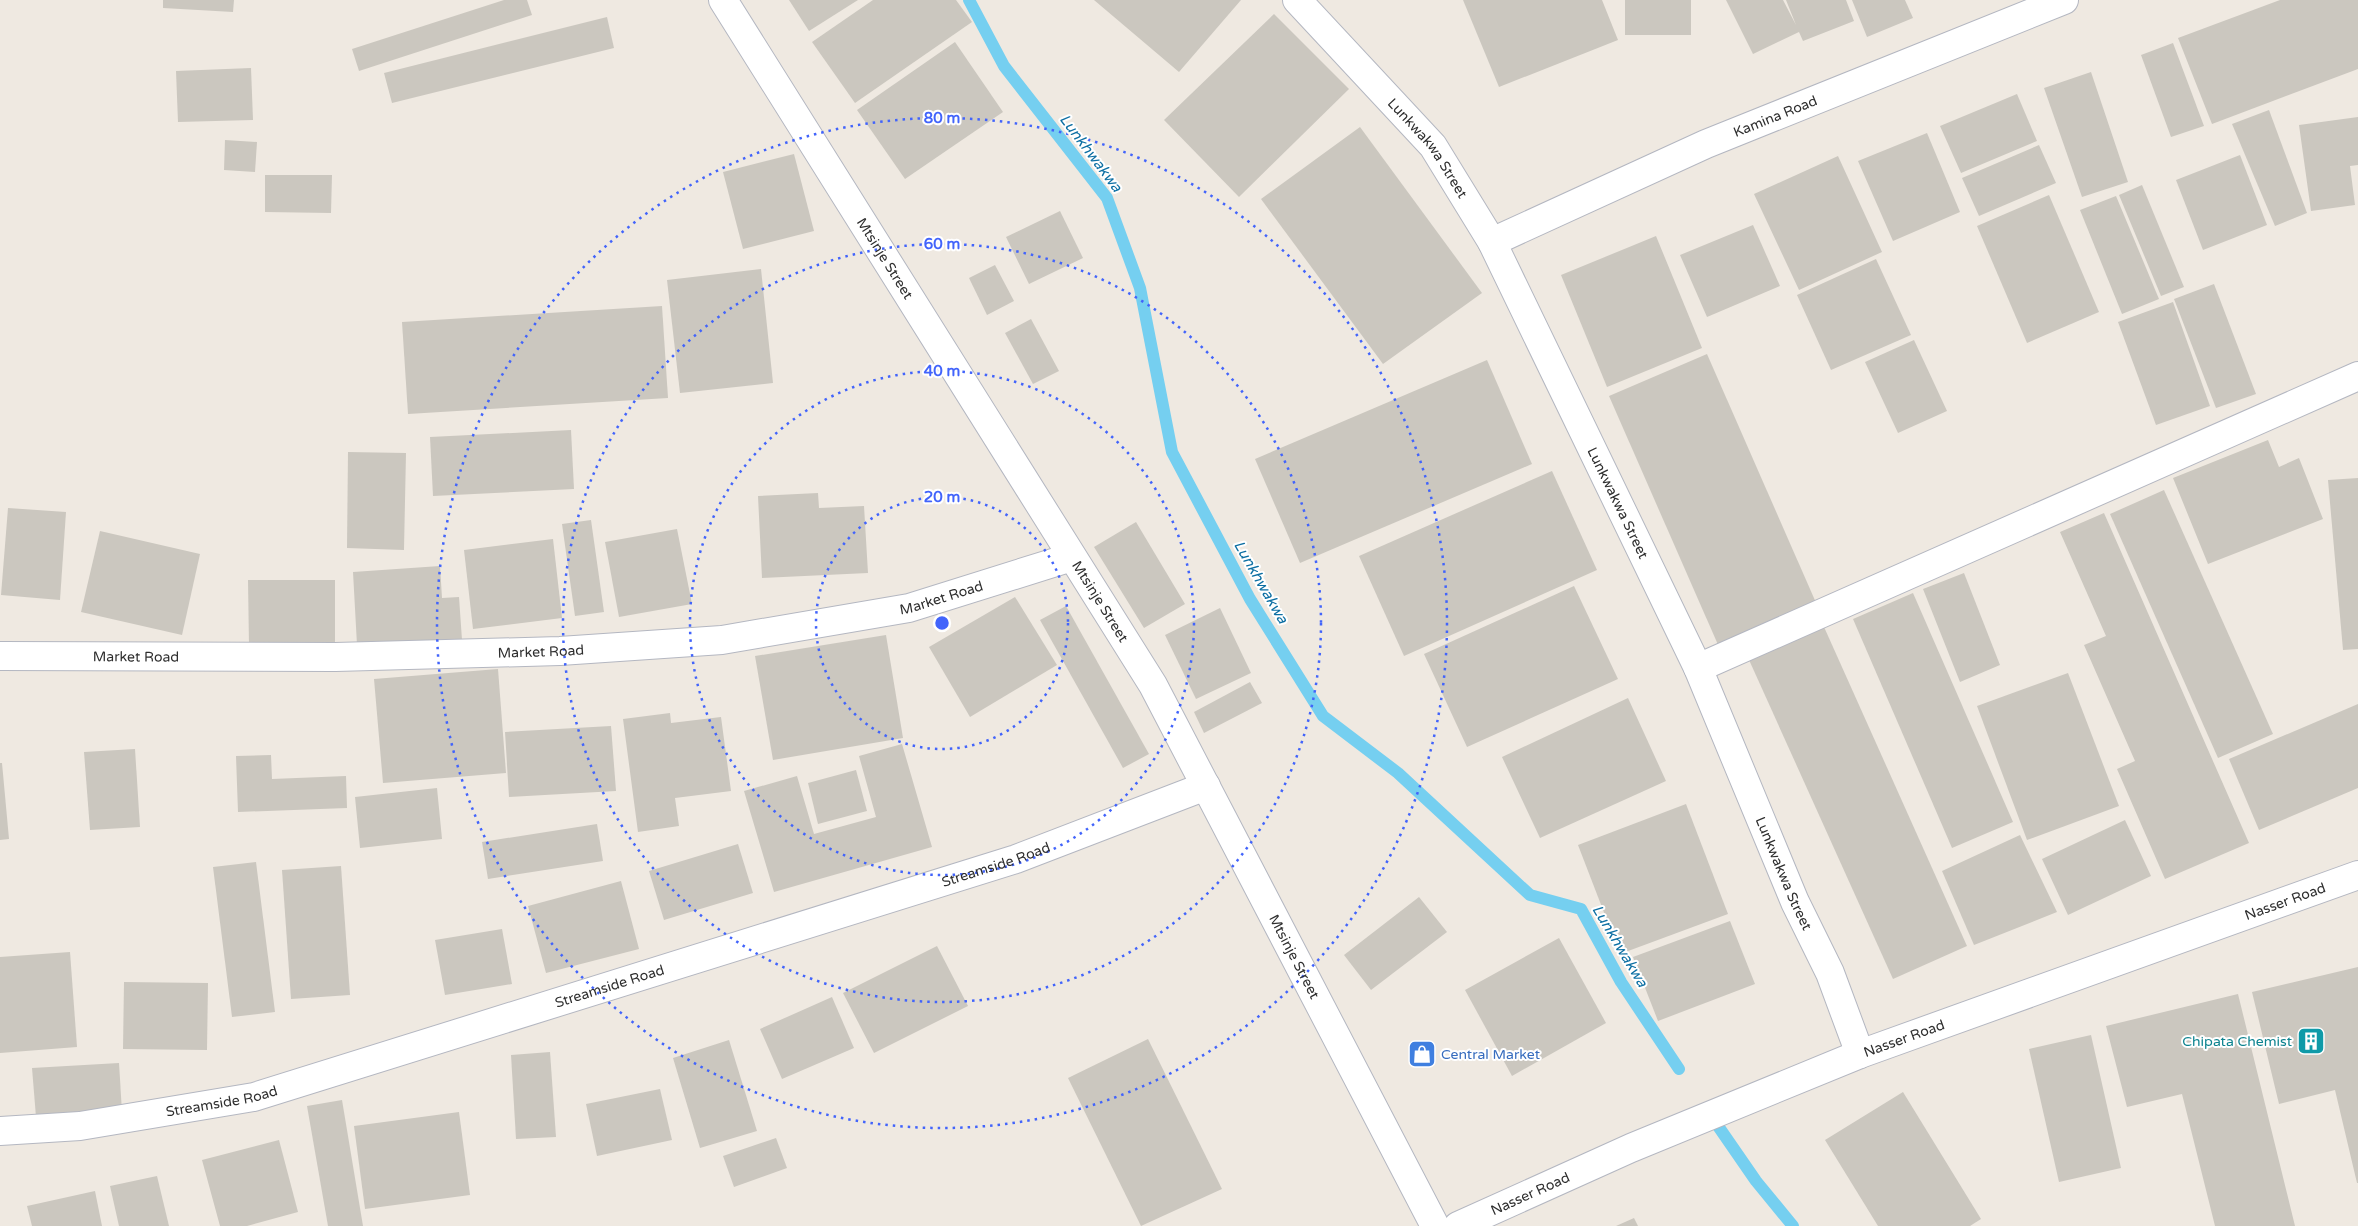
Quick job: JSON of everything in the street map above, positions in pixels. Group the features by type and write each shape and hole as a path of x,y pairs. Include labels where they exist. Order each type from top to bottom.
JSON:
{"street":[{"name":"Mtsinje Street","path":"724,0 1153,685 1436,1226"},
{"name":"Lunkwakwa Street","path":"1297,0 1433,146 1492,242 1698,668 1795,902 1830,973 1860,1054"},
{"name":"Kamina Road","path":"1492,242 1706,144 2064,0"},
{"path":"1698,668 2358,376"},
{"name":"Market Road","path":"0,656 335,657 560,651 722,640 909,608 1072,557"},
{"name":"Streamside Road","path":"0,1131 80,1126 254,1097 1016,859 1206,786"},
{"name":"Nasser Road","path":"1458,1226 1631,1148 1860,1054 2358,875"}],"building":[{"path":"163,0 234,0 233,12 163,8"},
{"path":"504,0 527,0 532,15 359,71 352,49"},
{"path":"789,0 858,0 809,31"},
{"path":"873,0 956,0 972,22 855,103 812,42"},
{"path":"1094,0 1241,0 1179,72"},
{"path":"1463,0 1602,0 1618,40 1499,87"},
{"path":"1625,0 1691,0 1691,35 1625,35"},
{"path":"1726,0 1783,0 1796,25 1786,0 1846,0 1854,21 1803,41 1799,32 1753,54"},
{"path":"1852,0 1905,0 1913,18 1867,37"},
{"path":"2280,0 2358,0 2358,69 2212,124 2178,38"},
{"path":"1274,14 1349,89 1239,197 1164,120"},
{"path":"607,17 614,48 392,103 384,73"},
{"path":"955,42 1003,112 905,179 857,110"},
{"path":"2173,43 2204,126 2171,137 2141,55"},
{"path":"251,68 253,120 178,122 176,71"},
{"path":"2091,72 2128,182 2082,197 2044,88"},
{"path":"2017,94 2037,141 1961,173 1940,126"},
{"path":"2269,110 2307,213 2275,226 2232,124"},
{"path":"2358,117 2358,165 2350,166 2355,205 2311,211 2299,125"},
{"path":"1360,127 1482,293 1383,364 1261,199"},
{"path":"1927,133 1960,212 1893,241 1858,161"},
{"path":"225,140 257,142 255,172 224,170"},
{"path":"2039,145 2056,183 1979,216 1962,178"},
{"path":"794,154 814,231 743,249 723,172"},
{"path":"2240,155 2267,225 2203,250 2176,180"},
{"path":"1838,156 1882,252 1799,290 1754,194"},
{"path":"265,175 332,175 331,213 265,212"},
{"path":"2142,185 2184,287 2161,296 2119,195"},
{"path":"2049,195 2099,312 2027,343 1977,226"},
{"path":"2116,196 2159,299 2122,314 2080,210"},
{"path":"1060,211 1083,258 1029,284 1006,237"},
{"path":"1753,225 1780,286 1707,317 1680,255"},
{"path":"1656,236 1702,348 1607,387 1561,275"},
{"path":"1876,259 1911,335 1831,370 1797,295"},
{"path":"995,265 1014,301 987,315 969,278"},
{"path":"761,269 773,383 680,393 667,280"},
{"path":"2214,284 2256,394 2216,408 2174,299"},
{"path":"2173,302 2210,406 2156,425 2118,322"},
{"path":"662,306 668,398 408,414 402,322"},
{"path":"1031,319 1059,371 1033,384 1005,333"},
{"path":"1914,340 1947,411 1898,433 1865,362"},
{"path":"1707,354 1817,605 1719,647 1609,396"},
{"path":"1487,360 1532,464 1300,563 1255,459"},
{"path":"571,430 574,489 433,496 430,437"},
{"path":"2268,440 2279,467 2299,458 2323,519 2208,564 2173,478"},
{"path":"348,452 406,453 404,550 347,548"},
{"path":"1552,471 1597,570 1404,656 1359,556"},
{"path":"2358,478 2358,649 2343,650 2328,480"},
{"path":"2164,490 2273,734 2218,758 2110,514"},
{"path":"818,493 819,508 864,506 868,573 762,578 758,496"},
{"path":"8,508 66,512 60,600 1,595"},
{"path":"2104,513 2249,843 2165,879 2117,769 2135,761 2084,645 2106,636 2060,532"},
{"path":"591,520 604,612 575,616 562,524"},
{"path":"1136,522 1185,604 1144,628 1094,547"},
{"path":"677,529 692,604 619,617 605,542"},
{"path":"100,531 200,554 182,635 81,612"},
{"path":"553,539 562,618 473,629 464,550"},
{"path":"440,566 442,598 459,597 462,640 357,645 353,572"},
{"path":"1964,573 2000,665 1960,682 1923,589"},
{"path":"248,580 335,580 335,646 249,646"},
{"path":"1574,586 1618,679 1467,747 1424,654"},
{"path":"1913,593 2013,822 1952,848 1853,619"},
{"path":"1015,597 1057,665 970,717 929,647"},
{"path":"1066,606 1149,754 1123,768 1040,620"},
{"path":"1220,608 1251,673 1196,699 1165,635"},
{"path":"1820,618 1967,946 1893,979 1745,651"},
{"path":"886,635 903,738 773,760 755,656"},
{"path":"498,669 506,773 383,783 374,679"},
{"path":"2068,673 2119,806 2027,840 1977,706"},
{"path":"1250,682 1262,703 1204,733 1194,712"},
{"path":"1628,698 1666,781 1540,838 1502,757"},
{"path":"2358,704 2358,788 2259,830 2229,759"},
{"path":"670,713 671,723 721,717 731,791 675,798 679,826 638,832 623,719"},
{"path":"611,726 616,791 509,797 505,732"},
{"path":"902,744 932,847 774,892 744,791 797,776 814,834 876,817 859,756"},
{"path":"135,749 140,827 90,830 84,752"},
{"path":"271,755 272,779 346,776 347,808 238,812 236,756"},
{"path":"0,763 2,763 9,839 0,840"},
{"path":"856,770 867,811 818,824 808,783"},
{"path":"437,788 442,839 360,848 355,797"},
{"path":"1686,804 1728,914 1620,954 1578,845"},
{"path":"2125,820 2151,876 2068,915 2042,859"},
{"path":"597,824 603,861 488,879 482,842"},
{"path":"2020,835 2057,912 1974,945 1942,871"},
{"path":"738,844 753,893 664,920 649,871"},
{"path":"256,862 275,1012 232,1017 213,867"},
{"path":"341,866 350,995 291,999 282,870"},
{"path":"621,881 639,949 546,973 528,906"},
{"path":"1419,897 1447,932 1371,990 1344,955"},
{"path":"1730,921 1755,984 1658,1021 1633,957"},
{"path":"502,929 512,984 445,995 435,940"},
{"path":"1559,938 1606,1023 1512,1076 1465,990"},
{"path":"937,946 968,1006 874,1053 843,993"},
{"path":"70,952 77,1047 0,1053 0,957"},
{"name":"Chipata Chemist","path":"2358,967 2357,1183 2335,1090 2279,1104 2252,992"},
{"path":"124,982 208,983 207,1050 123,1049"},
{"path":"2238,994 2295,1226 2215,1226 2182,1094 2127,1107 2106,1026"},
{"path":"832,997 854,1048 782,1079 760,1029"},
{"path":"2091,1035 2121,1168 2059,1182 2029,1049"},
{"path":"1148,1039 1222,1189 1141,1226 1068,1078"},
{"path":"729,1040 757,1131 700,1148 673,1058"},
{"path":"550,1052 556,1137 516,1139 511,1055"},
{"path":"119,1063 122,1112 36,1117 32,1068"},
{"path":"660,1089 672,1140 597,1156 586,1104"},
{"path":"1903,1092 1981,1219 1970,1226 1878,1226 1825,1140"},
{"path":"342,1100 363,1226 328,1226 307,1106"},
{"path":"459,1112 470,1195 365,1209 354,1126"},
{"path":"776,1138 787,1168 734,1187 723,1156"},
{"path":"279,1140 298,1212 247,1226 220,1226 202,1160"},
{"path":"157,1176 169,1226 119,1226 110,1186"},
{"path":"95,1191 102,1226 32,1226 27,1206"},
{"path":"1634,1218 1638,1226 1616,1226"}],"waterway":[{"name":"Lunkhwakwa","path":"969,0 1004,66 1107,198 1140,288 1172,452 1250,599 1323,716 1398,773 1530,895 1581,909 1621,982 1679,1069"},
{"name":"Lunkhwakwa","path":"1718,1126 1756,1181 1793,1226"}],"place":[{"name":"Chipata Chemist","path":"2311,1041"},
{"name":"Central Market","path":"1422,1054"}]}
